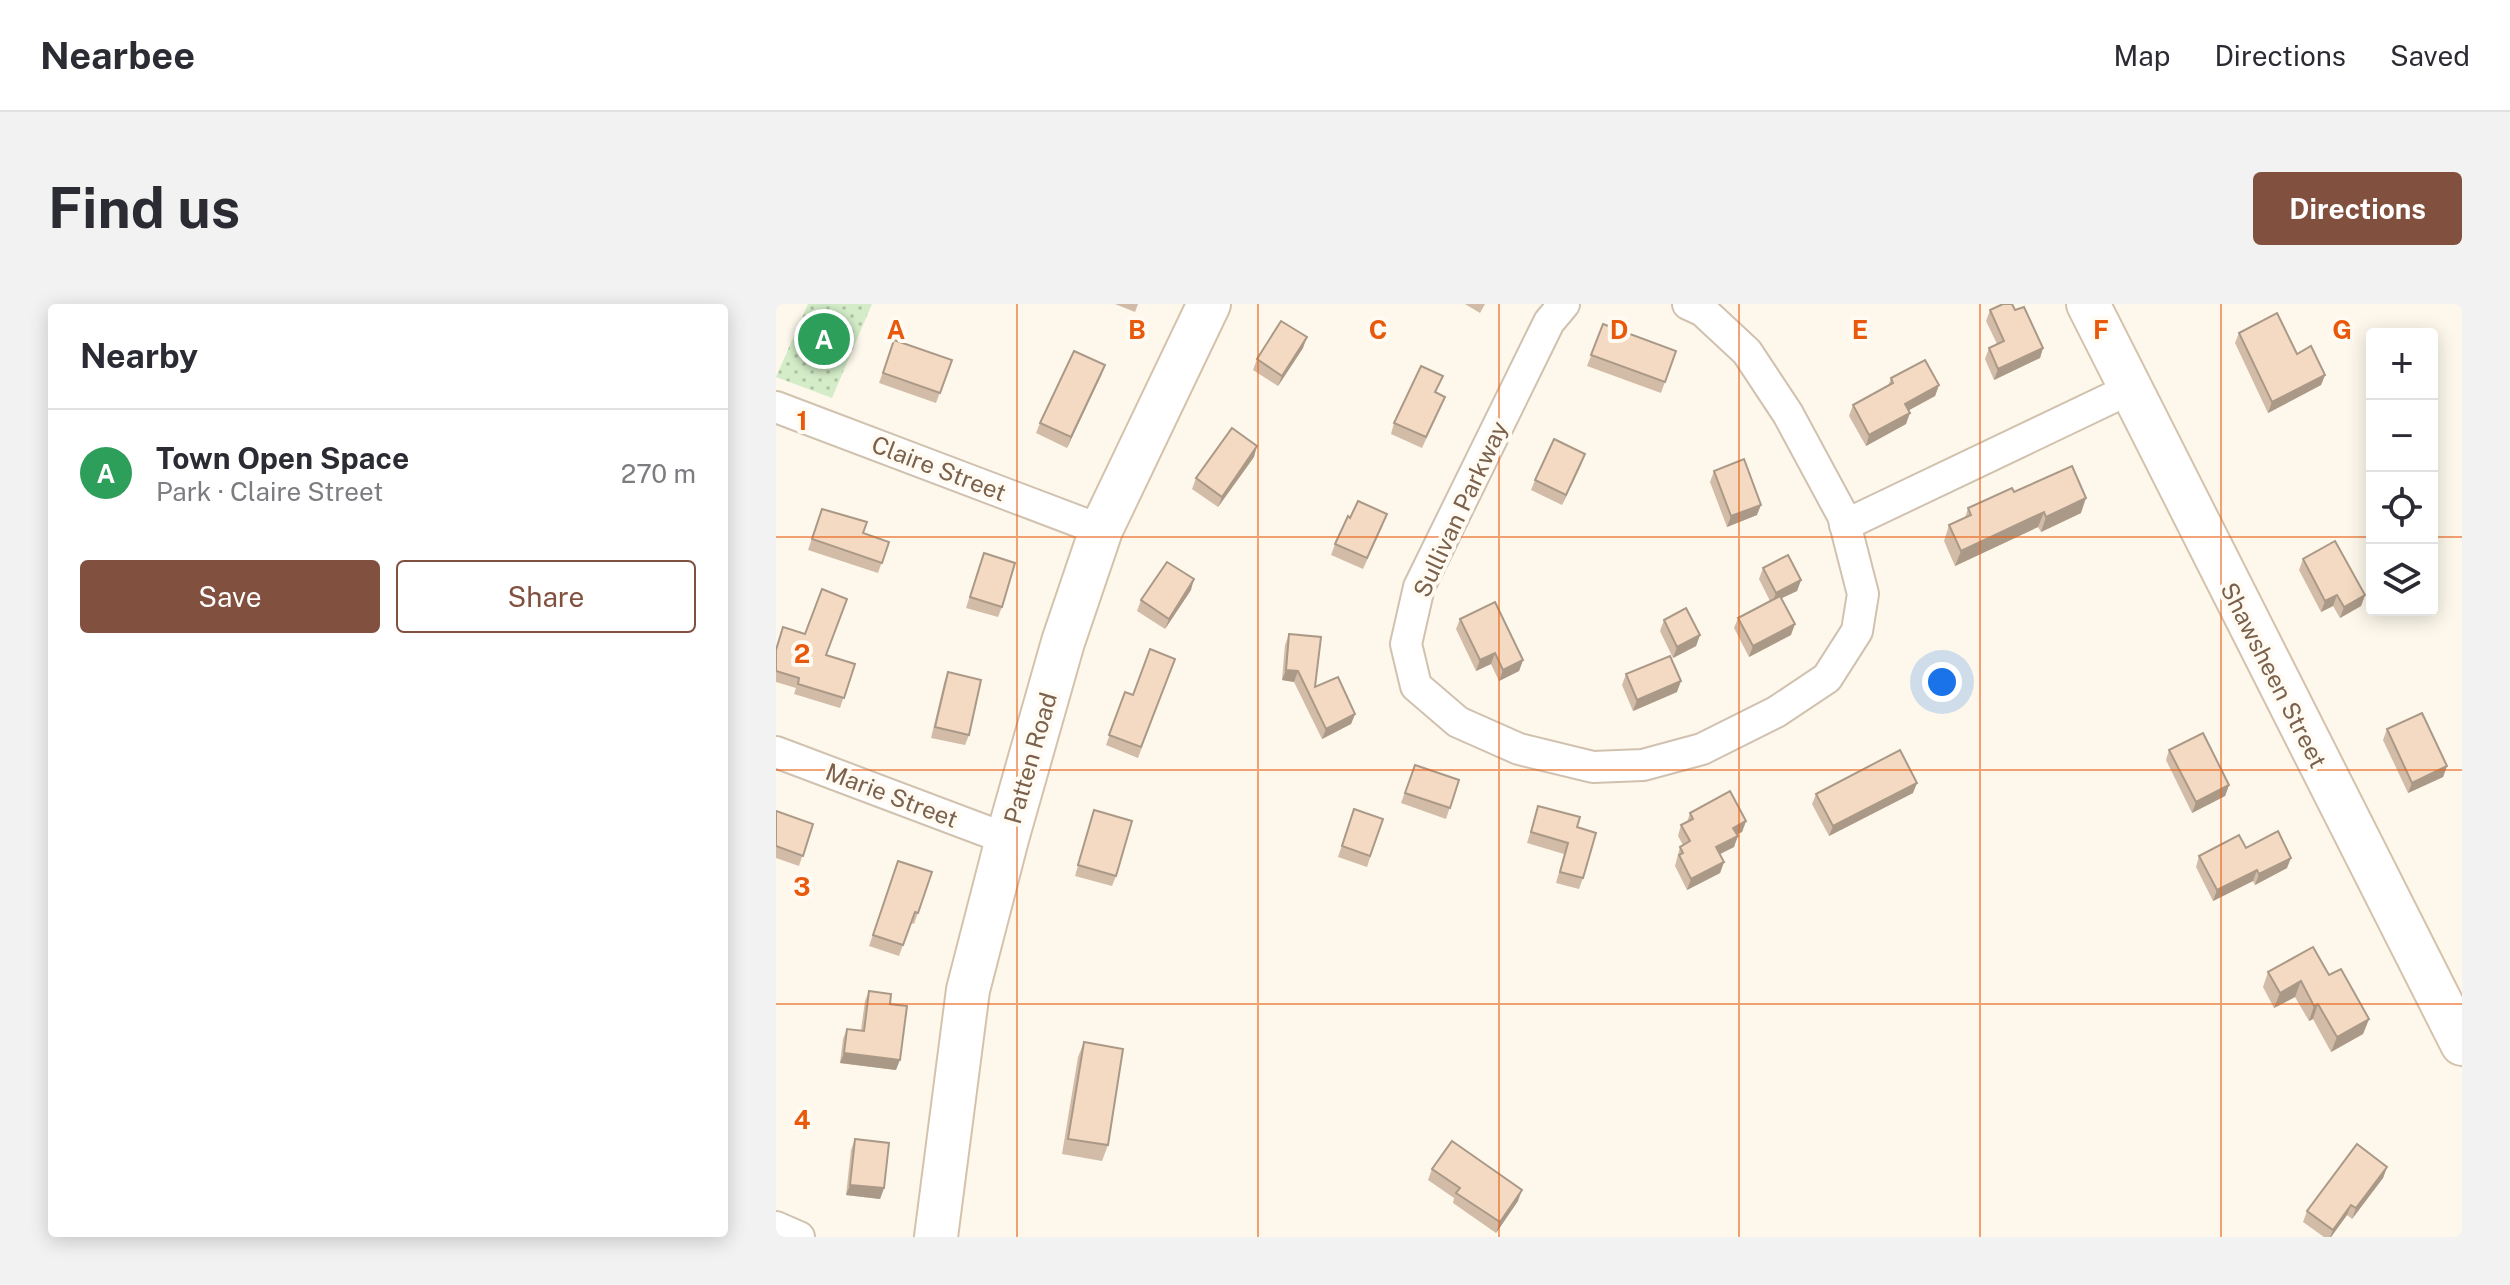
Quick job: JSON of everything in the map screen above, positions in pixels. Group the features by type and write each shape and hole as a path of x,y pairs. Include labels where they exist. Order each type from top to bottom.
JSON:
{"street":[{"name":"Patten Road","path":"936,1237 966,1005 978,945 1076,600 1101,530 1209,304"},
{"name":"Sullivan Parkway","path":"1564,304 1549,322 1419,587 1406,644 1416,686 1458,722 1519,749 1593,767 1643,765 1702,749 1776,712 1827,678 1857,631 1863,594 1843,516 1788,414 1747,352 1703,311 1688,304"},
{"name":"Shawsheen Street","path":"2088,304 2462,1044"},
{"path":"1845,525 2130,389"},
{"name":"Claire Street","path":"776,407 1101,530"},
{"name":"Marie Street","path":"776,752 1007,839"},
{"path":"776,1227 799,1237"}],"green space":[{"path":"808,304 872,304 832,398 776,377"}],"building":[{"path":"2012,304 2015,310 2024,307 2043,348 1998,369 1989,348 2004,341 1990,310"},
{"path":"2277,313 2297,354 2311,346 2325,375 2272,402 2239,333"},
{"path":"1281,321 1307,337 1282,376 1257,359"},
{"path":"1603,324 1676,351 1665,382 1591,355"},
{"path":"894,340 952,360 940,393 883,373"},
{"path":"1074,351 1105,365 1071,437 1040,423"},
{"path":"1925,360 1939,385 1905,404 1910,413 1869,435 1853,405 1893,383 1891,378"},
{"path":"1421,366 1443,376 1435,392 1445,397 1426,437 1394,423"},
{"path":"1232,428 1257,446 1222,497 1196,478"},
{"path":"1554,439 1585,454 1566,495 1535,480"},
{"path":"1744,459 1761,505 1731,516 1714,471"},
{"path":"2072,466 2086,498 2046,517 2044,512 1961,551 1949,525 1971,515 1968,508"},
{"path":"1358,501 1387,514 1367,558 1335,544"},
{"path":"822,509 867,522 863,533 889,542 882,563 812,539"},
{"path":"2335,541 2365,595 2344,607 2337,595 2325,601 2303,559"},
{"path":"984,553 1015,563 1002,607 970,597"},
{"path":"1788,555 1801,580 1776,593 1763,568"},
{"path":"1167,562 1194,579 1169,619 1141,600"},
{"path":"822,589 847,599 826,655 855,664 844,698 798,684 799,678 776,671 776,650 783,627 805,634"},
{"path":"1780,596 1795,624 1753,646 1738,618"},
{"path":"1495,602 1523,660 1503,670 1495,653 1480,660 1460,619"},
{"path":"1686,608 1700,635 1677,647 1664,620"},
{"path":"1289,634 1321,637 1315,687 1338,677 1355,714 1326,729 1298,671 1286,670"},
{"path":"1150,649 1175,659 1141,747 1109,735 1125,692 1133,695"},
{"path":"1670,656 1681,681 1637,700 1626,674"},
{"path":"948,672 981,680 969,735 935,727"},
{"path":"2422,713 2447,766 2412,783 2387,729"},
{"path":"2203,733 2229,785 2196,802 2169,750"},
{"path":"1900,750 1917,783 1833,826 1816,794"},
{"path":"1415,765 1459,780 1450,808 1405,793"},
{"path":"1730,791 1746,821 1733,828 1738,836 1716,847 1724,862 1691,879 1679,855 1683,853 1680,847 1690,841 1681,825 1693,819 1690,813"},
{"path":"1538,806 1580,817 1577,827 1596,833 1583,878 1560,872 1568,843 1531,832"},
{"path":"1354,809 1383,819 1370,856 1342,846"},
{"path":"1094,810 1132,821 1116,876 1078,865"},
{"path":"776,811 813,824 803,856 776,846"},
{"path":"2278,831 2291,858 2259,874 2257,870 2217,890 2199,856 2239,835 2246,848"},
{"path":"898,861 932,872 903,945 873,935"},
{"path":"2313,947 2329,975 2341,969 2369,1019 2337,1037 2318,1004 2314,1006 2301,981 2280,993 2268,972"},
{"path":"869,991 891,994 890,1004 907,1006 900,1060 844,1053 847,1029 864,1031"},
{"path":"1084,1042 1123,1049 1108,1145 1068,1139"},
{"path":"855,1139 889,1143 884,1188 850,1185"},
{"path":"1452,1141 1522,1190 1500,1222 1456,1193 1460,1188 1432,1169"},
{"path":"2357,1144 2387,1167 2356,1208 2351,1205 2333,1230 2307,1211"}],"place":[{"name":"Town Open Space","path":"824,339"}]}
